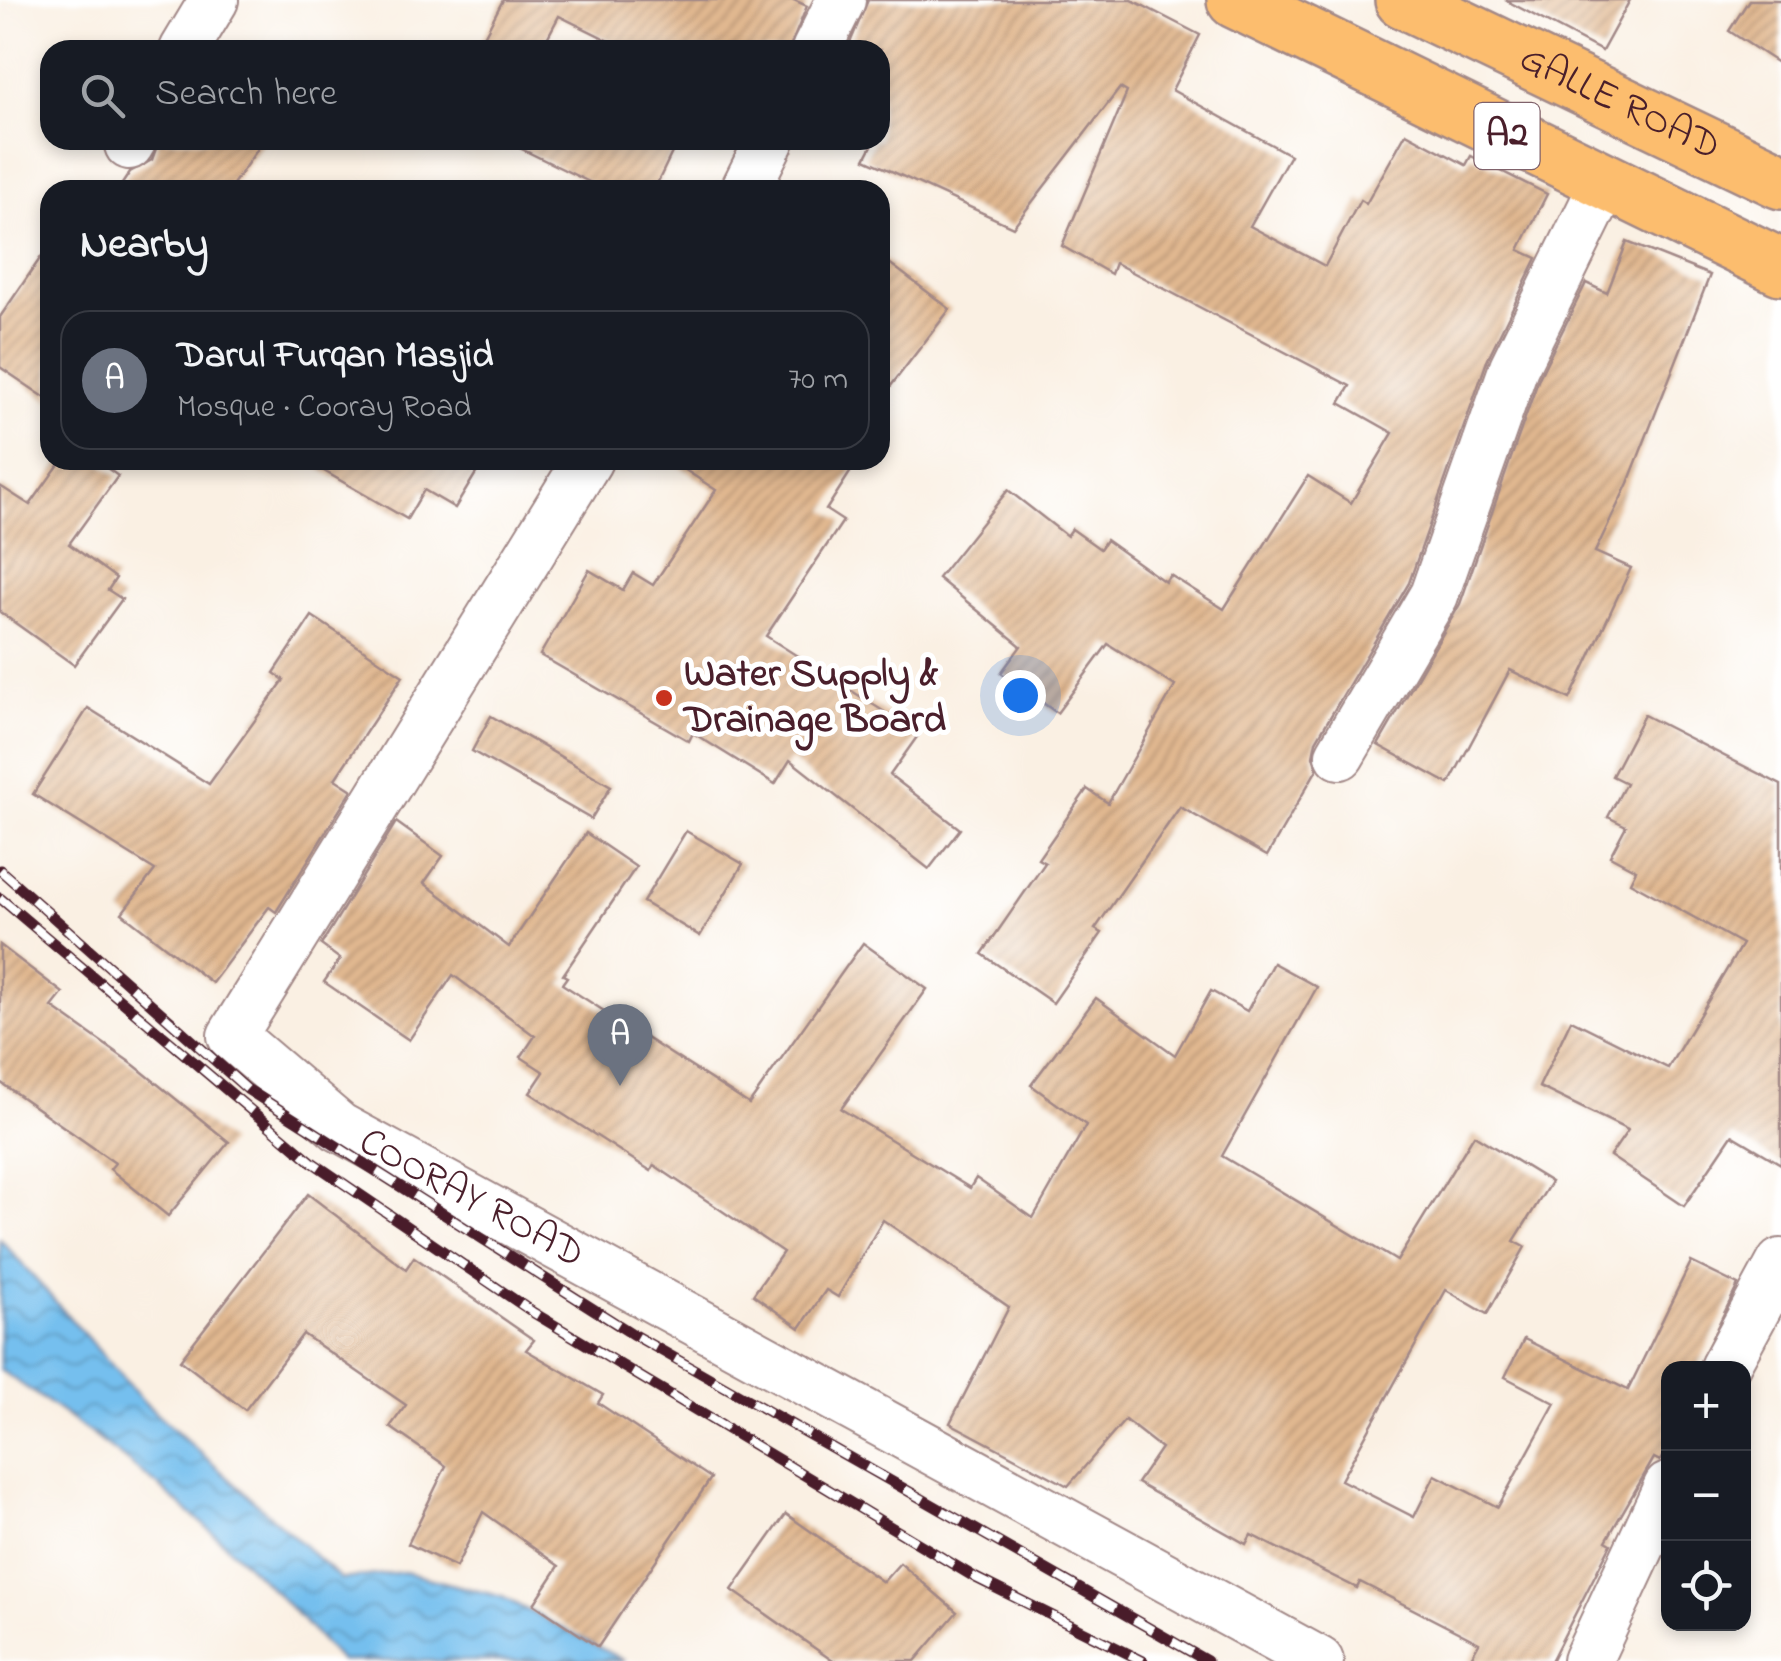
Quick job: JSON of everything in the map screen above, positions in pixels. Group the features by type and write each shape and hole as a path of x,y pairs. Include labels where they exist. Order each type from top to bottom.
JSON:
{"highway":[{"name":"GALLE ROAD","path":"1235,0 1604,184 1781,267"},
{"name":"GALLE ROAD","path":"1403,0 1781,181"}],"street":[{"path":"190,40 214,0"},
{"path":"821,40 841,0"},
{"path":"750,180 765,150"},
{"path":"1340,755 1434,595 1514,367 1604,184"},
{"name":"COORAY ROAD","path":"582,470 232,1036 339,1127 1319,1661"},
{"path":"1728,1361 1781,1262"},
{"path":"1587,1661 1661,1502"}],"water":[{"path":"0,1239 145,1403 341,1579 404,1572 502,1597 625,1661 340,1661 263,1580 180,1504 92,1434 0,1370"}],"building":[{"path":"503,0 794,0 807,6 793,40 608,40 559,16 546,40 482,40"},
{"path":"868,0 1132,0 1200,35 1172,90 1290,155 1250,226 1325,266 1360,200 1366,204 1406,133 1466,165 1471,156 1547,194 1519,250 1537,258 1488,358 1409,583 1316,741 1313,756 1317,769 1267,856 1180,807 1095,929 1102,933 1053,1003 982,954 1045,863 1038,859 1087,789 1108,803 1175,686 1108,644 1057,713 1001,673 1021,646 938,578 1008,490 1067,536 1072,529 1100,549 1106,540 1165,582 1170,575 1224,609 1308,476 1351,503 1393,433 1340,403 1350,386 1115,263 1111,274 1062,246 1127,92 1120,88 1013,227 865,159 870,150 890,150 890,40 851,40"},
{"path":"1505,0 1630,0 1602,51"},
{"path":"1749,0 1781,0 1781,65 1729,31"},
{"path":"156,150 257,150 236,180 125,180 130,172 152,160"},
{"path":"524,150 673,150 659,180 585,180"},
{"path":"1627,242 1710,275 1628,483 1595,552 1631,568 1570,699 1510,670 1449,784 1378,745 1460,604 1539,378 1586,283 1607,293"},
{"path":"40,259 40,394 0,367 0,317"},
{"path":"890,264 950,309 890,387"},
{"path":"55,470 110,470 118,476 69,544 116,578 108,590 122,599 74,665 0,612 0,486 30,505"},
{"path":"322,470 478,470 455,508 424,490 407,519"},
{"path":"685,470 852,470 826,510 843,521 766,636 919,734 890,775 960,829 929,869 790,760 775,784 693,733 689,741 540,655 589,570 623,590 633,573 653,585 716,490"},
{"path":"312,616 403,676 335,779 352,790 276,912 269,907 212,983 122,913 155,870 33,794 88,708 209,784 284,680 274,673"},
{"path":"1644,715 1781,785 1781,1164 1732,1135 1684,1206 1610,1156 1628,1130 1539,1087 1571,1020 1668,1068 1742,944 1630,882 1636,870 1610,856 1626,826 1608,817 1626,783 1612,776"},
{"path":"491,716 611,786 591,819 472,751"},
{"path":"396,822 443,856 424,883 509,947 586,833 636,867 563,975 567,977 562,984 749,1104 863,943 927,989 841,1109 970,1188 976,1178 1033,1218 1086,1125 1031,1085 1096,998 1175,1055 1211,991 1247,1011 1273,963 1317,987 1222,1156 1397,1261 1474,1135 1551,1182 1514,1241 1525,1247 1487,1314 1446,1290 1341,1480 1414,1517 1435,1475 1498,1507 1555,1403 1505,1377 1524,1339 1628,1390 1691,1262 1738,1285 1700,1361 1661,1361 1661,1459 1654,1458 1606,1541 1611,1544 1551,1661 1469,1661 1479,1643 1360,1582 1357,1588 1251,1535 1246,1544 1137,1483 1161,1448 1125,1420 1068,1486 950,1423 1009,1307 883,1220 838,1297 826,1290 800,1328 753,1295 783,1252 654,1165 651,1171 530,1093 544,1072 521,1057 535,1036 453,975 409,1040 324,982 340,959 321,945"},
{"path":"686,831 743,864 700,936 643,902"},
{"path":"0,945 63,993 52,1007 134,1065 229,1142 168,1216 110,1169 115,1163 0,1082"},
{"path":"308,1194 406,1269 414,1257 534,1340 526,1350 603,1395 598,1403 711,1478 598,1647 534,1604 559,1566 483,1512 456,1567 408,1544 446,1466 390,1427 406,1405 303,1334 245,1410 180,1360"},
{"path":"786,1514 883,1582 900,1563 957,1612 915,1661 833,1661 732,1590"}],"railway":[{"path":"0,870 247,1089 634,1335 1207,1661"},
{"path":"0,898 312,1162 534,1313 976,1578 1143,1661"}],"place":[{"name":"Water Supply & Drainage Board","path":"664,698"},
{"name":"Darul Furqan Masjid","path":"620,1086"}]}
